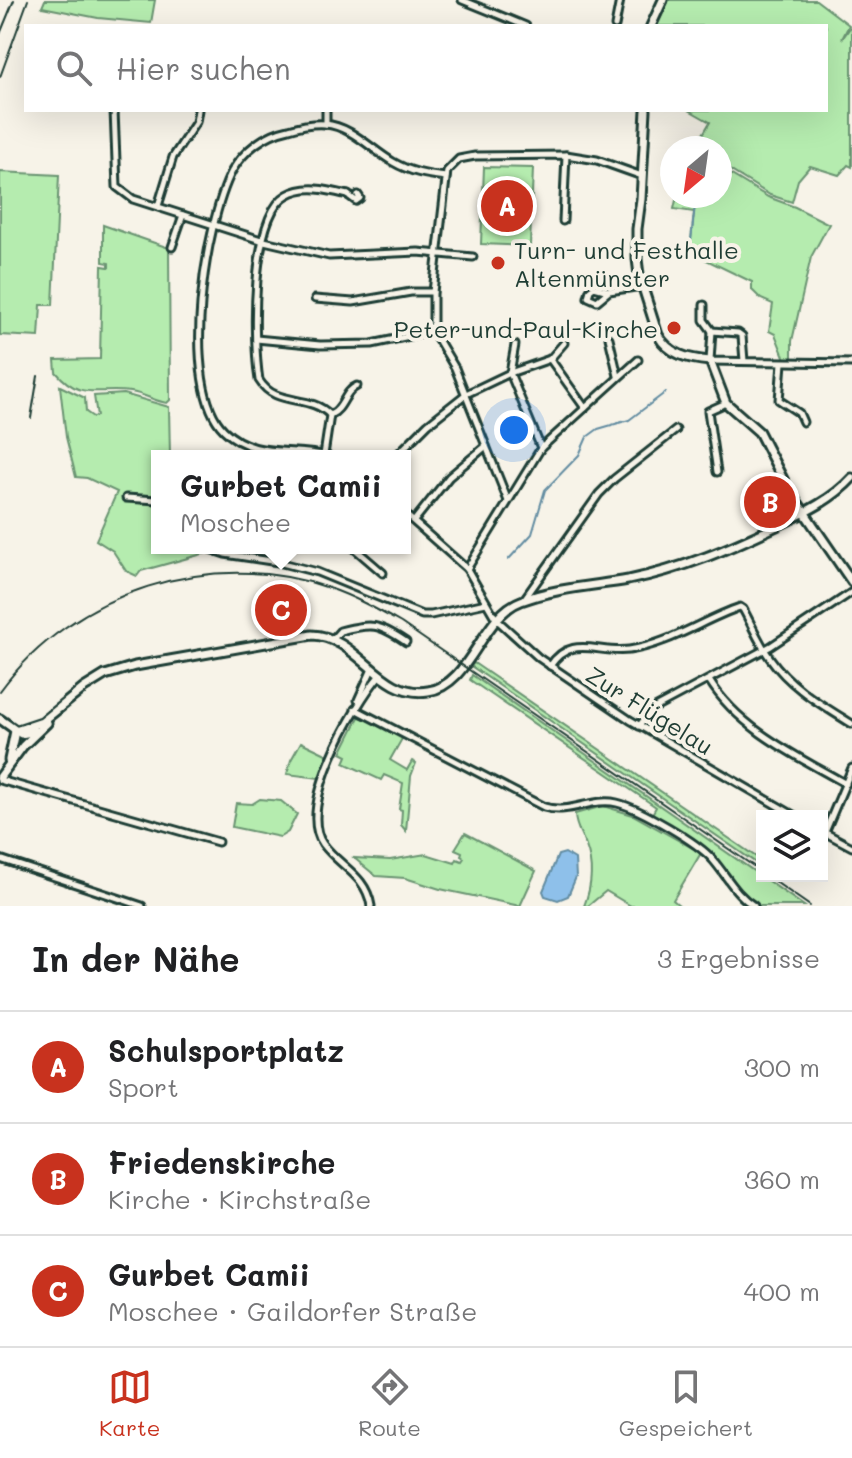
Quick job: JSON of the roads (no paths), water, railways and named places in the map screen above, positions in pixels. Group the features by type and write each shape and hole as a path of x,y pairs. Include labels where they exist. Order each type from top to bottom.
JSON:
{"main road":[{"path":"652,24 663,0"},
{"path":"644,112 637,259 642,286 663,343 673,352 691,359 710,361 726,403 759,432 803,513 851,577"},
{"path":"15,731 42,722 105,675 135,666 295,637 319,636 332,640 405,690 421,692 438,688 463,666 504,610 524,599 689,565 803,513 829,498 852,478"},
{"path":"0,778 15,755 77,694"},
{"path":"0,719 24,734 41,728"},
{"path":"15,731 19,742 15,755"},
{"path":"8,763 15,731"}],"street":[{"path":"462,0 521,24"},
{"path":"615,24 620,0"},
{"path":"114,112 117,187 133,199 264,241 329,256 418,252 473,257"},
{"path":"158,206 173,157 196,122 198,112"},
{"path":"326,112 326,124"},
{"path":"261,450 224,430 212,413 204,389 199,323 206,261 214,225 233,171 253,146 281,130 326,124 352,134 406,169 446,177"},
{"path":"508,501 455,368 433,331 433,292 446,177 451,165 464,157 566,155 597,160 642,176"},
{"path":"563,221 566,155"},
{"path":"330,415 317,404 282,399 264,388 259,380 255,288 274,209 287,195 308,189 348,195"},
{"path":"172,247 183,215"},
{"path":"609,291 642,286"},
{"path":"315,299 353,302 411,292 433,292"},
{"path":"704,305 704,320 712,331 710,361 852,363"},
{"path":"256,339 320,345 372,344 433,331"},
{"path":"712,331 742,336 744,361"},
{"path":"609,338 618,376"},
{"path":"402,450 428,424 466,394 510,373 550,359 564,343"},
{"path":"515,345 510,373 541,448"},
{"path":"550,359 585,408"},
{"path":"467,569 541,448 638,360"},
{"path":"782,363 778,398 799,413 803,422"},
{"path":"326,450 330,415 340,408 350,390 357,386"},
{"path":"717,472 708,411 726,403"},
{"path":"524,599 599,494 676,430"},
{"path":"414,521 449,477 486,446"},
{"path":"126,498 151,500"},
{"name":"Zur Flügelau","path":"411,519 467,569 496,619 522,645 639,726 785,810"},
{"path":"225,554 317,572 422,615 486,603"},
{"path":"361,554 383,573"},
{"path":"639,726 653,709 764,650 852,592"},
{"path":"550,666 558,654 569,648 615,651 653,645 740,607 764,650 782,673 799,689 852,724"},
{"path":"332,640 343,629 376,625 387,628 406,642"},
{"path":"371,906 365,885 325,846 316,830 314,810 372,669"},
{"path":"355,709 380,675"},
{"path":"709,680 724,702 757,730 846,784"},
{"path":"355,709 544,807 562,810 610,802 638,812 705,851 734,890 754,906"},
{"path":"828,823 852,768"},
{"path":"0,778 218,842"},
{"path":"828,834 852,847"},
{"path":"0,859 142,906"}],"water":[{"path":"565,853 575,859 576,877 568,896 558,900 545,896 543,891 558,855"}],"waterway":[{"path":"690,250 695,208"},
{"path":"508,560 532,534 545,490 579,455 587,437 598,429 629,420 666,392"}],"railway":[{"path":"0,34 14,0"},
{"path":"0,77 28,0"},
{"path":"31,418 38,376"},
{"path":"0,691 30,656 66,627 105,604 148,587 193,576 238,573 284,577 329,588 401,623 756,868"},
{"path":"776,882 810,906"}],"place":[{"name":"Schulsportplatz","path":"507,206"},
{"name":"Turn- und Festhalle Altenmünster","path":"498,263"},
{"name":"Peter-und-Paul-Kirche","path":"674,328"},
{"name":"Friedenskirche","path":"770,502"},
{"name":"Gurbet Camii","path":"281,610"}]}
